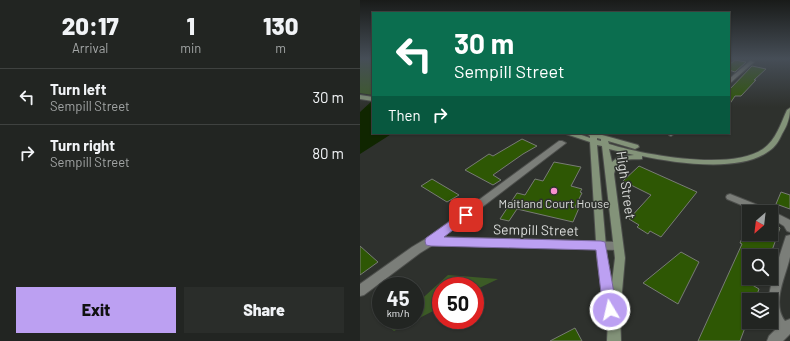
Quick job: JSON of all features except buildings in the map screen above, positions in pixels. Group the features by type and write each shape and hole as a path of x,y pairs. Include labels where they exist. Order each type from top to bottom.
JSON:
{"main road":[{"path":"360,97 372,99"},
{"path":"611,181 612,166 618,160 623,158 638,157 668,161 700,162 736,160 757,155 771,146 790,110"},
{"path":"576,134 592,136 638,148 685,156 717,159 757,155"},
{"name":"High Street","path":"592,136 601,246 614,339"},
{"path":"603,139 656,157 700,162"},
{"name":"High Street","path":"603,139 611,181 620,269 614,314 614,339"}],"street":[{"path":"360,291 416,250 431,241 562,143"},
{"path":"730,197 750,205"},
{"path":"778,218 787,223 790,228"},
{"path":"774,341 788,328 777,321 774,311 777,286 790,239"},
{"name":"Sempill Street","path":"431,241 618,246"}],"shaded area":[{"path":"360,75 372,75 372,95 360,93"},
{"path":"372,101 372,134 391,134 360,154 360,112"},
{"path":"448,275 473,277 446,277"},
{"path":"484,278 498,279 484,286"},
{"path":"432,290 432,312 424,316 424,297"}],"place":[{"name":"Maitland Court House","path":"554,191"}],"route":[{"path":"466,215 431,241 601,246 610,310"}]}
